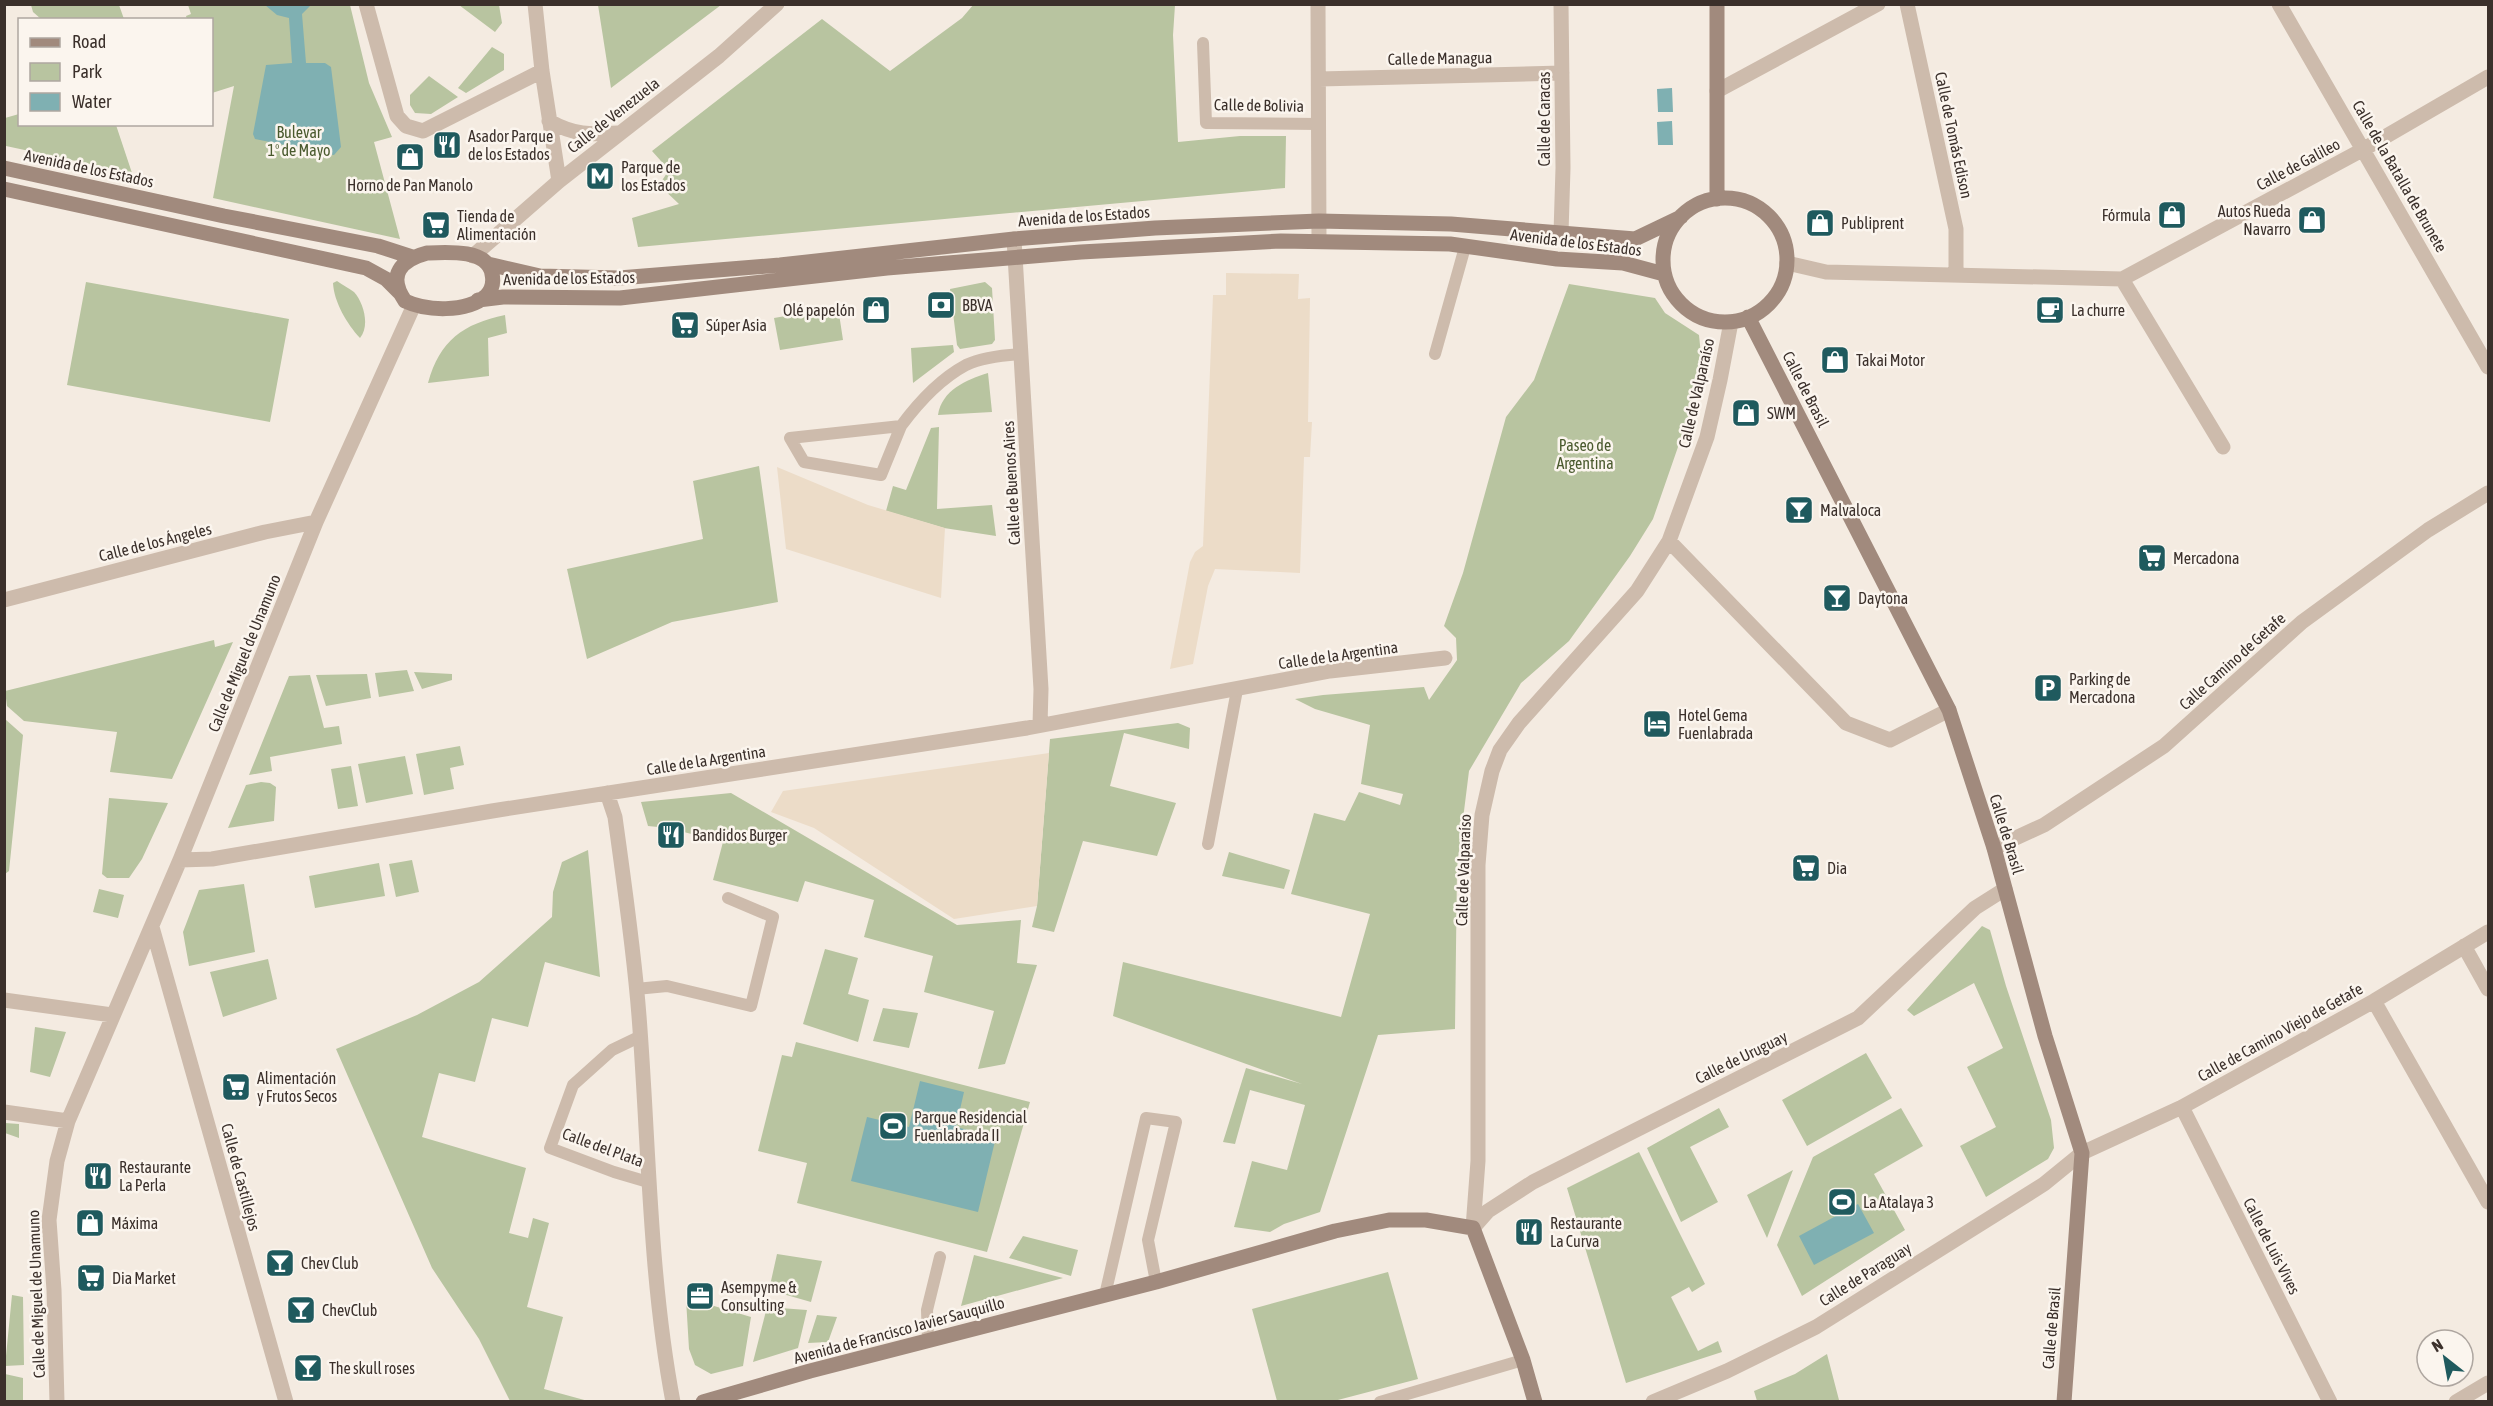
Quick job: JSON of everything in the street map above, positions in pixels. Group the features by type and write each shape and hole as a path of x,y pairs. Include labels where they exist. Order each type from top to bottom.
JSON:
{"street":[{"path":"366,4 397,116 406,126 423,131 542,71"},
{"path":"535,4 542,71 559,181"},
{"name":"Calle de Venezuela","path":"473,256 618,133 720,56 777,4"},
{"name":"Calle de Bolivia","path":"1318,4 1319,242"},
{"name":"Calle de Caracas","path":"1561,4 1561,233"},
{"path":"1717,4 1717,199"},
{"path":"1717,91 1878,4"},
{"name":"Calle de Tomás Edison","path":"1907,4 1956,229 1956,274"},
{"name":"Calle de la Batalla de Brunete","path":"2279,4 2488,367"},
{"name":"Calle de Managua","path":"1319,79 1562,73"},
{"name":"Calle de Galileo","path":"1787,263 1827,272 2122,279 2364,149 2488,77"},
{"path":"549,121 567,131 592,135 618,133"},
{"name":"Avenida de los Estados","path":"4,168 224,216 378,246 412,257"},
{"path":"4,189 366,268 386,279 405,301 414,305 440,308 459,306 486,295 493,284 488,264 481,258 444,252 427,253 404,262 398,272 396,282 399,293"},
{"path":"1717,199 1735,199 1752,204 1767,214 1778,228 1785,245 1787,263 1784,280 1775,296 1763,308 1748,317 1731,322 1713,321 1696,315 1681,305 1670,290 1664,274 1663,253 1669,233 1681,217 1697,205 1717,199"},
{"name":"Avenida de los Estados","path":"488,264 540,276 619,278 771,266 1014,239 1155,228 1319,221 1451,224 1635,239 1681,217"},
{"name":"Calle de Buenos Aires","path":"1014,239 1041,689 1040,725"},
{"name":"Avenida de los Estados","path":"478,300 503,297 620,298 887,268 1016,257 1281,241 1465,247 1557,259 1623,263 1664,274"},
{"path":"2122,279 2223,447"},
{"name":"Calle de Miguel de Unamuno","path":"57,1401 54,1290 49,1220 57,1161 68,1121 180,860 316,522 414,305"},
{"name":"Calle de Brasil","path":"1748,317 1949,710 1995,848 2045,1036 2082,1153 2064,1401"},
{"name":"Calle de Valparaíso","path":"1473,1228 1478,1161 1478,865 1482,815 1492,771 1500,750 1519,723 1637,591 1670,541 1707,437 1731,322"},
{"name":"Calle Camino de Getafe","path":"1995,848 2044,825 2164,746 2302,622 2428,530 2488,493"},
{"name":"Calle de los Ángeles","path":"4,600 265,532 316,522"},
{"path":"1670,541 1846,723 1890,740 1949,710"},
{"name":"Calle de la Argentina","path":"180,860 212,859 1040,725 1330,671 1445,658"},
{"name":"Calle del Plata","path":"607,794 615,817 636,989 648,1182 667,1370 673,1401"},
{"name":"Calle de Uruguay","path":"1473,1228 1488,1211 1533,1182 1858,1018 1975,908 2005,889"},
{"name":"Calle de Castillejos","path":"152,927 285,1401"},
{"name":"Calle de Camino Viejo de Getafe","path":"2082,1153 2182,1107 2374,1001 2488,932"},
{"path":"2464,946 2488,989"},
{"path":"4,1000 112,1015"},
{"path":"2374,1001 2488,1202"},
{"name":"Calle de Luis Vives","path":"2182,1107 2330,1401"},
{"path":"4,1112 68,1121"},
{"name":"Calle de Paraguay","path":"1653,1401 1727,1371 1816,1327 2044,1184 2082,1153"},
{"name":"Avenida de Francisco Javier Sauquillo","path":"703,1401 1156,1282 1335,1231 1389,1220 1426,1220 1473,1228"},
{"path":"1473,1228 1523,1360 1535,1401"},
{"path":"2456,1401 2488,1383"}],"lane":[{"name":"Calle de Bolivia","path":"1203,43 1206,123 1319,124"},
{"path":"1435,354 1465,247"},
{"path":"901,426 790,438 804,462 881,475 901,426 919,402 967,365 998,356 1022,354"},
{"path":"1208,844 1237,690"},
{"path":"636,989 667,986 751,1006 773,917 728,898"},
{"name":"Calle del Plata","path":"639,1037 612,1050 573,1085 550,1149 648,1182"},
{"path":"1105,1294 1146,1118 1176,1122 1148,1240 1156,1282"},
{"path":"928,1341 927,1310 940,1257"},
{"path":"1380,1401 1523,1360"}],"green space":[{"path":"721,4 611,88 598,5"},
{"name":"Parque de los Estados","path":"974,4 1175,5 1173,35 1178,142 1240,136 1286,136 1285,188 638,247 632,218 679,204 659,185 669,170 652,151 822,19 890,71 962,18"},
{"path":"31,5 119,5 124,18 40,18 33,12"},
{"name":"Bulevar 1º de Mayo","path":"188,5 350,5 369,83 392,137 374,142 400,239 213,198 234,86 213,93 213,18 187,18 186,16 191,14"},
{"path":"459,5 499,5 502,23 495,32"},
{"path":"492,47 504,54 504,70 466,93 458,88"},
{"path":"429,76 458,97 431,114 415,113 410,105 410,95"},
{"path":"18,114 18,126 116,126 132,173 6,146 5,118"},
{"path":"337,281 354,292 361,302 365,327 360,338 350,326 339,305 333,283"},
{"path":"86,282 289,319 270,422 67,385"},
{"path":"985,282 992,288 995,340 992,344 960,349 957,345 950,289"},
{"name":"Paseo de Argentina","path":"1569,284 1655,298 1665,313 1699,335 1703,375 1653,519 1630,556 1569,641 1521,683 1469,771 1457,867 1455,1029 1378,1035 1320,1212 1284,1224 1270,1232 1234,1227 1252,1161 1287,1170 1305,1105 1250,1090 1235,1144 1223,1142 1246,1068 1302,1084 1113,1016 1123,962 1341,1017 1370,914 1291,894 1314,813 1345,821 1359,792 1400,805 1403,794 1361,784 1370,725 1315,709 1295,699 1424,687 1429,700 1457,660 1456,638 1444,626 1463,573 1506,417 1534,380"},
{"path":"838,307 843,340 780,350 774,318"},
{"path":"505,315 507,333 488,338 489,376 428,383 439,356 455,336 477,323"},
{"path":"953,345 954,352 913,383 911,348"},
{"path":"988,373 992,412 938,415 944,399 956,387"},
{"path":"939,427 937,509 992,505 996,536 944,528 886,511 893,486 906,490 931,428"},
{"path":"759,466 778,602 672,622 587,659 567,569 703,539 693,481"},
{"path":"214,640 215,647 233,642 172,779 110,772 117,732 24,721 7,706 5,691"},
{"path":"407,670 414,691 379,697 375,673"},
{"path":"414,672 452,674 452,680 422,689"},
{"path":"367,674 371,698 326,706 316,675"},
{"path":"310,675 324,728 339,726 342,744 270,757 272,771 249,775 289,676"},
{"path":"5,719 23,735 9,871 5,874"},
{"path":"1178,723 1190,728 1189,749 1124,733 1110,786 1176,803 1157,856 1083,841 1054,932 1032,927 1037,906 1050,739"},
{"path":"460,746 464,765 450,768 454,789 424,795 416,754"},
{"path":"405,756 413,794 366,803 358,764"},
{"path":"351,766 358,806 338,809 331,769"},
{"path":"270,783 276,787 274,821 228,828 246,785"},
{"path":"731,793 957,925 1021,920 1017,963 1037,965 1005,1064 978,1069 994,1011 924,992 933,956 864,937 874,900 805,881 798,902 713,880 723,842 668,828 648,826 641,802"},
{"path":"109,798 168,803 142,859 129,878 107,878 102,874"},
{"path":"588,850 600,977 545,962 528,1027 492,1018 475,1082 439,1073 422,1137 526,1168 509,1233 528,1238 533,1218 549,1223 527,1307 563,1317 544,1389 588,1401 510,1401 479,1339 432,1268 336,1049 417,1015 479,982 552,917 553,892 562,862"},
{"path":"1229,852 1290,870 1284,889 1222,876"},
{"path":"412,860 419,892 396,897 389,864"},
{"path":"379,863 385,896 315,908 309,876"},
{"path":"244,884 255,952 189,966 183,932 199,890"},
{"path":"99,889 124,895 118,918 93,912"},
{"path":"1982,926 1990,930 2006,986 2051,1120 2054,1148 2048,1159 1986,1197 1960,1146 1996,1127 1967,1067 2003,1048 1974,983 1914,1016 1907,1010"},
{"path":"825,949 858,958 848,994 869,1000 858,1042 803,1024"},
{"path":"268,959 277,999 223,1017 210,972"},
{"path":"883,1008 918,1013 909,1048 873,1041"},
{"path":"35,1027 66,1032 50,1077 30,1072"},
{"name":"Parque Residencial Fuenlabrada II","path":"796,1042 1030,1102 987,1252 797,1203 807,1163 758,1151 782,1055 792,1057"},
{"path":"1866,1053 1892,1098 1807,1146 1782,1100"},
{"path":"1719,1108 1729,1127 1690,1147 1718,1202 1681,1222 1647,1148"},
{"name":"La Atalaya 3","path":"1901,1108 1923,1146 1874,1174 1905,1230 1802,1296 1777,1245 1813,1157"},
{"path":"5,1123 19,1124 19,1138 5,1133"},
{"path":"1639,1152 1705,1284 1692,1292 1689,1287 1671,1297 1698,1351 1718,1341 1722,1352 1626,1383 1567,1188"},
{"path":"1793,1170 1767,1238 1747,1195"},
{"path":"1023,1236 1078,1250 1071,1276 1009,1258"},
{"path":"777,1254 822,1261 811,1302 769,1290"},
{"path":"974,1255 1063,1278 961,1306"},
{"path":"1388,1272 1418,1379 1334,1401 1277,1401 1252,1309"},
{"path":"12,1295 23,1297 24,1365 5,1366"},
{"path":"686,1299 751,1317 743,1366 711,1374 695,1365 689,1349"},
{"path":"767,1307 807,1310 798,1348 753,1362"},
{"path":"817,1315 837,1317 828,1342 808,1343"},
{"path":"1827,1354 1839,1400 1757,1401 1754,1391 1795,1374"},
{"path":"5,1374 23,1378 23,1401 5,1401"}],"shaded area":[{"path":"1226,273 1299,274 1298,299 1310,298 1308,422 1312,422 1310,457 1304,457 1300,573 1215,569 1208,586 1193,664 1170,669 1190,562 1195,552 1203,546 1213,295 1226,295"},
{"path":"777,467 868,505 945,528 941,598 786,549"},
{"path":"1049,753 1037,906 954,919 814,828 771,812 783,791"}],"water":[{"path":"265,5 311,5 302,14 306,63 325,63 331,67 341,147 334,155 255,139 253,134 266,65 292,63 289,18 277,15"},
{"path":"1672,88 1673,112 1658,112 1657,89"},
{"path":"1672,121 1673,145 1658,145 1657,122"},
{"path":"920,1081 964,1092 956,1127 996,1137 978,1212 851,1181 867,1117 909,1127"},
{"path":"1858,1204 1874,1233 1814,1265 1799,1236"}],"place":[{"name":"Asador Parque de los Estados","path":"447,145"},
{"name":"Horno de Pan Manolo","path":"410,157"},
{"name":"Parque de los Estados","path":"600,176"},
{"name":"Fórmula","path":"2172,215"},
{"name":"Autos Rueda Navarro","path":"2312,220"},
{"name":"Publiprent","path":"1820,223"},
{"name":"Tienda de Alimentación","path":"436,225"},
{"name":"BBVA","path":"941,305"},
{"name":"Olé papelón","path":"876,310"},
{"name":"La churre","path":"2050,310"},
{"name":"Súper Asia","path":"685,325"},
{"name":"Takai Motor","path":"1835,360"},
{"name":"SWM","path":"1746,413"},
{"name":"Malvaloca","path":"1799,510"},
{"name":"Mercadona","path":"2152,558"},
{"name":"Daytona","path":"1837,598"},
{"name":"Parking de Mercadona","path":"2048,688"},
{"name":"Hotel Gema Fuenlabrada","path":"1657,724"},
{"name":"Bandidos Burger","path":"671,835"},
{"name":"Dia","path":"1806,868"},
{"name":"Alimentación y Frutos Secos","path":"236,1087"},
{"name":"Parque Residencial Fuenlabrada II","path":"893,1126"},
{"name":"Restaurante La Perla","path":"98,1176"},
{"name":"La Atalaya 3","path":"1842,1202"},
{"name":"Máxima","path":"90,1223"},
{"name":"Restaurante La Curva","path":"1529,1232"},
{"name":"Chev Club","path":"280,1263"},
{"name":"Dia Market","path":"91,1278"},
{"name":"Asempyme & Consulting","path":"700,1296"},
{"name":"ChevClub","path":"301,1310"},
{"name":"The skull roses","path":"308,1368"}]}
